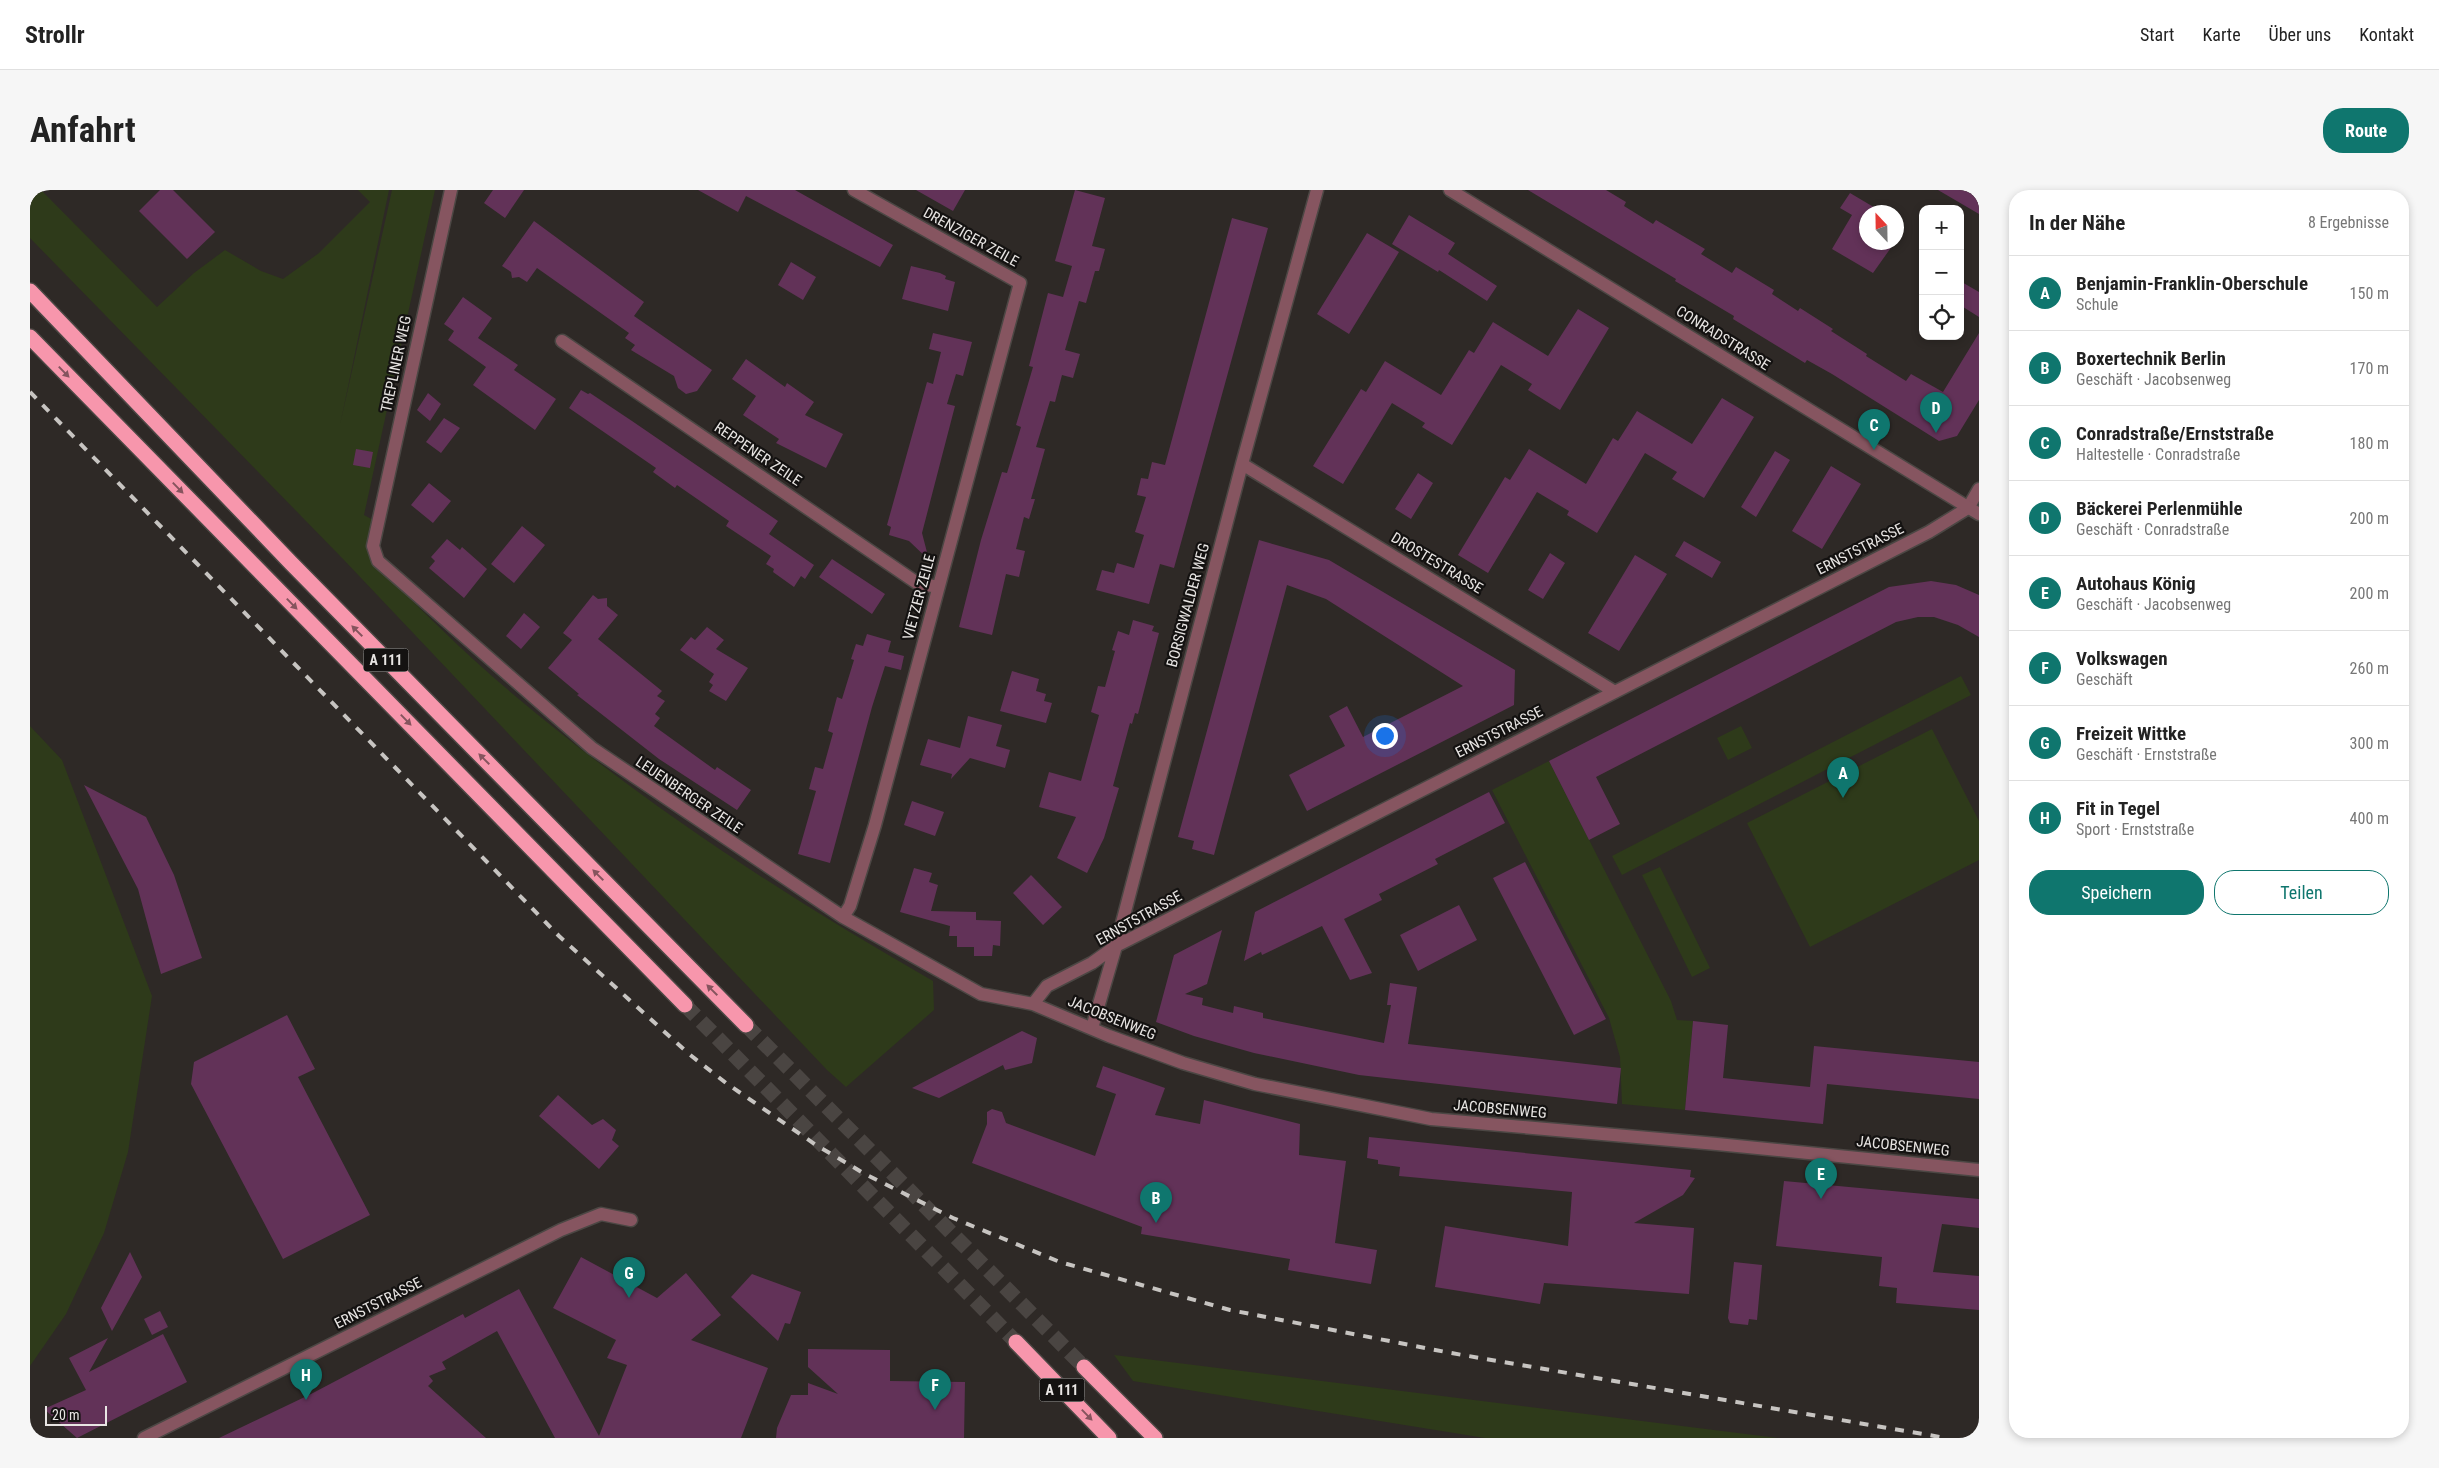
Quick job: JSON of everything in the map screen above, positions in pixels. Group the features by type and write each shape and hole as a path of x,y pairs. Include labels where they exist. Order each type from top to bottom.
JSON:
{"highway":[{"name":"A 111","path":"30,291 291,564 746,1025"},
{"name":"A 111","path":"30,338 685,1005"},
{"name":"A 111","path":"1016,1342 1109,1438"},
{"name":"A 111","path":"1084,1367 1155,1438"}],"street":[{"name":"TREPLINER WEG","path":"372,546 452,190"},
{"name":"DRENZIGER ZEILE","path":"854,190 1020,283"},
{"name":"BORSIGWALDER WEG","path":"1092,1028 1116,946 1316,190"},
{"name":"CONRADSTRASSE","path":"1450,190 1974,511"},
{"name":"VIETZER ZEILE","path":"843,917 850,906 875,825 1020,283"},
{"name":"REPPENER ZEILE","path":"562,341 918,583 938,587"},
{"name":"DROSTESTRASSE","path":"1242,464 1615,692"},
{"name":"ERNSTSTRASSE","path":"1033,1004 1047,986 1092,963 1116,946 1929,532 1974,511 1979,489"},
{"name":"LEUENBERGER ZEILE","path":"372,546 378,561 592,748 843,917 981,994 1033,1004"},
{"name":"JACOBSENWEG","path":"1033,1004 1183,1063 1255,1084 1431,1119 1717,1144 1979,1170"},
{"name":"ERNSTSTRASSE","path":"144,1438 561,1230 601,1214 632,1220"}],"green space":[{"path":"30,190 41,190 157,307 194,273 225,250 261,271 283,279 319,253 370,202 358,190 389,190 340,425 392,190 435,190 364,515 375,521 367,551 371,559 441,629 495,679 614,774 770,882 933,981 934,1010 846,1087 827,1070 344,560 30,238"},
{"path":"1961,676 1971,695 1622,875 1612,856"},
{"path":"30,726 62,760 152,996 128,1152 104,1233 66,1314 30,1366"},
{"path":"1741,726 1752,748 1728,760 1717,738"},
{"path":"1932,729 1979,821 1979,860 1810,947 1747,823"},
{"path":"1549,761 1671,1001 1677,1020 1693,1021 1685,1110 1622,1104 1620,1057 1609,1018 1492,790"},
{"path":"1660,867 1710,968 1692,977 1642,875"},
{"path":"1114,1355 1778,1438 1485,1438 1133,1381"}],"building":[{"path":"160,190 173,190 215,232 187,259 139,211"},
{"path":"493,190 524,190 505,218 484,203"},
{"path":"698,190 795,190 893,245 880,267 746,196 738,212"},
{"path":"916,190 965,190 953,211"},
{"path":"1075,190 1105,198 1092,246 1105,249 1099,271 1095,271 1086,303 1079,301 1065,350 1080,354 1073,378 1062,375 1055,402 1050,401 1036,447 1045,449 1031,499 1035,499 1029,519 1024,517 1016,549 1025,551 1019,577 1006,574 992,635 959,627 981,540 1002,472 1007,473 1021,427 1016,425 1033,367 1029,366 1048,293 1063,297 1072,266 1055,261"},
{"path":"1528,190 1606,190 1626,202 1624,206 1653,224 1656,220 1705,249 1701,254 1732,273 1736,267 1774,290 1772,294 1798,311 1800,308 1833,329 1831,331 1867,354 1866,356 1906,381 1911,374 1943,392 1979,333 1979,400 1957,436 1939,441 1832,374 1807,360 1805,363 1733,319 1734,316 1675,281 1676,279"},
{"path":"1938,190 1979,190 1979,214"},
{"path":"1850,193 1870,205 1859,205 1859,250 1889,250 1873,273 1832,249 1852,215 1840,208"},
{"path":"1409,215 1455,243 1448,254 1497,286 1487,301 1439,270 1438,272 1392,244"},
{"path":"1232,218 1268,228 1174,568 1160,564 1149,604 1096,590 1102,570 1114,573 1117,563 1134,568 1144,535 1135,532 1146,497 1137,495 1141,478 1148,479 1152,462 1165,465"},
{"path":"534,221 644,302 634,316 712,370 697,391 686,394 678,388 674,376 631,350 635,345 625,338 629,333 537,268 527,282 519,277 512,278 511,272 502,266"},
{"path":"1367,233 1399,252 1349,334 1317,314"},
{"path":"791,262 816,277 803,300 778,285"},
{"path":"911,266 940,273 946,276 945,279 955,282 948,311 902,299"},
{"path":"1964,283 1979,292 1979,317 1964,308"},
{"path":"463,297 492,318 478,338 518,365 514,370 556,399 535,430 473,385 486,367 448,340 454,331 444,324"},
{"path":"1578,309 1609,328 1560,410 1528,390 1532,384 1501,365 1452,445 1422,427 1425,423 1392,403 1343,484 1313,466 1361,389 1366,392 1385,361 1441,395 1469,350 1474,353 1493,322 1548,356"},
{"path":"933,333 972,342 963,376 956,374 947,404 955,406 922,533 929,560 909,541 889,535 891,527 887,525 927,382 933,384 941,352 929,349"},
{"path":"746,359 785,387 787,383 814,402 805,415 843,434 826,468 776,443 779,439 743,415 756,396 732,379"},
{"path":"581,390 588,394 590,393 778,521 769,534 814,565 805,579 801,576 794,587 773,572 774,569 766,564 771,556 726,526 729,521 677,485 675,488 653,472 656,468 569,408"},
{"path":"428,393 441,404 430,421 417,410"},
{"path":"1722,398 1754,417 1704,498 1672,479 1677,472 1645,453 1597,533 1567,515 1569,511 1537,492 1488,573 1458,555 1505,477 1510,480 1529,449 1586,484 1613,438 1618,441 1637,411 1692,444"},
{"path":"444,418 460,428 441,453 426,442"},
{"path":"356,449 373,452 370,468 353,465"},
{"path":"1775,451 1790,460 1756,517 1741,507"},
{"path":"1831,466 1861,484 1822,549 1792,531"},
{"path":"1418,473 1433,483 1411,519 1395,509"},
{"path":"429,483 451,501 433,523 411,505"},
{"path":"522,526 545,545 514,583 491,564"},
{"path":"447,539 460,550 462,547 487,569 464,598 429,568 435,561 431,557"},
{"path":"1259,540 1329,560 1515,670 1514,705 1307,811 1289,775 1345,746 1329,716 1347,706 1363,737 1463,686 1326,599 1287,585 1214,855 1192,849 1194,841 1178,837"},
{"path":"1684,541 1721,562 1712,578 1675,556"},
{"path":"1550,553 1565,563 1543,599 1528,590"},
{"path":"1635,555 1667,574 1619,651 1588,633"},
{"path":"832,559 885,594 872,614 819,577"},
{"path":"1931,581 1956,585 1979,595 1979,637 1958,625 1934,617 1918,617 1896,622 1596,777 1620,824 1589,840 1549,761 1889,587"},
{"path":"593,595 598,599 607,598 607,606 618,615 598,639 662,691 657,696 665,701 655,714 660,718 654,726 715,770 717,767 751,790 737,810 659,759 577,695 579,694 548,668 572,640 563,633"},
{"path":"524,613 540,627 521,649 506,636"},
{"path":"1133,620 1154,626 1152,631 1159,633 1138,714 1135,713 1132,724 1130,723 1113,786 1119,788 1104,838 1087,873 1057,858 1076,817 1039,807 1049,772 1081,781 1099,715 1091,712 1098,686 1105,687 1115,651 1112,650 1118,631 1129,635"},
{"path":"707,627 724,640 716,649 748,668 726,701 709,691 713,685 709,682 714,674 680,650 691,637 695,640"},
{"path":"867,634 891,641 888,652 904,656 901,670 885,666 830,863 798,854 816,791 809,789 815,767 823,769 833,733 828,731 837,697 842,699 854,660 851,659 856,644 863,646"},
{"path":"1012,671 1039,679 1036,691 1046,694 1044,701 1052,703 1046,723 1000,711"},
{"path":"968,716 1002,725 996,746 1010,750 1005,768 970,758 951,779 952,774 920,765 928,739 960,748"},
{"path":"84,785 146,817 174,875 202,958 161,974 138,889"},
{"path":"1489,792 1505,823 1435,859 1438,864 1379,894 1382,900 1344,919 1372,973 1350,980 1322,926 1262,955 1261,952 1244,961 1255,912"},
{"path":"912,801 944,812 935,836 904,825"},
{"path":"1525,862 1606,1019 1574,1035 1493,878"},
{"path":"914,868 932,873 929,882 938,885 931,911 976,912 976,920 1001,921 1000,946 993,945 992,956 974,956 974,947 957,947 957,936 949,936 950,926 900,912"},
{"path":"1031,875 1062,907 1043,925 1013,893"},
{"path":"1459,905 1477,940 1418,971 1400,935"},
{"path":"1222,930 1207,984 1185,994 1203,998 1202,1005 1233,1013 1234,1006 1263,1013 1263,1018 1384,1043 1391,1005 1387,1005 1390,983 1417,987 1408,1044 1621,1068 1617,1104 1359,1075 1254,1053 1194,1036 1156,1022 1174,955"},
{"path":"287,1015 315,1069 298,1077 370,1215 283,1259 191,1084 194,1062"},
{"path":"1693,1021 1728,1025 1723,1078 1810,1087 1814,1046 1979,1062 1979,1099 1827,1084 1823,1124 1685,1110"},
{"path":"1022,1031 1037,1038 1032,1063 1005,1070 1003,1065 939,1098 912,1088"},
{"path":"1103,1066 1165,1088 1155,1115 1200,1124 1204,1100 1300,1124 1299,1155 1346,1161 1335,1243 1377,1250 1371,1284 1288,1270 1290,1259 1141,1234 1142,1227 972,1163 987,1124 987,1112 992,1109 1002,1112 1006,1123 1095,1156 1116,1094 1096,1087"},
{"path":"558,1095 592,1125 603,1119 616,1130 612,1140 619,1146 599,1169 539,1116"},
{"path":"1369,1137 1691,1170 1690,1177 1695,1178 1683,1195 1634,1223 1694,1228 1689,1294 1544,1283 1540,1304 1435,1287 1445,1226 1568,1246 1572,1192 1399,1176 1400,1167 1378,1164 1378,1160 1367,1158"},
{"path":"1784,1181 1979,1199 1979,1228 1942,1224 1933,1272 1979,1276 1979,1310 1896,1303 1897,1288 1879,1286 1882,1257 1776,1246"},
{"path":"130,1252 142,1277 112,1331 101,1308"},
{"path":"581,1257 657,1298 686,1273 721,1315 691,1340 768,1368 741,1438 555,1438 497,1331 442,1362 446,1369 429,1376 433,1381 428,1386 486,1438 219,1438 311,1394 463,1314 465,1318 519,1289 599,1436 627,1365 607,1358 616,1340 553,1308"},
{"path":"1734,1262 1762,1265 1757,1320 1749,1319 1748,1325 1730,1323 1728,1318"},
{"path":"752,1274 801,1292 790,1324 785,1323 778,1341 731,1297"},
{"path":"160,1311 168,1327 152,1335 144,1319"},
{"path":"163,1334 187,1382 77,1438 44,1409 86,1390 69,1358 108,1338 89,1372"},
{"path":"808,1349 890,1350 890,1381 965,1382 964,1438 776,1438 777,1428 791,1395 808,1395 808,1383 838,1394 808,1367"}],"tunnel":[{"path":"685,1005 1016,1342"},
{"path":"746,1025 1084,1367"}],"railway":[{"path":"30,392 559,936 689,1054 726,1083 816,1145 865,1174 953,1218 1060,1262 1230,1310 1451,1353 1946,1438"}],"place":[{"name":"Bäckerei Perlenmühle","path":"1936,433"},
{"name":"Conradstraße/Ernststraße","path":"1874,450"},
{"name":"Benjamin-Franklin-Oberschule","path":"1843,798"},
{"name":"Autohaus König","path":"1821,1199"},
{"name":"Boxertechnik Berlin","path":"1156,1223"},
{"name":"Freizeit Wittke","path":"629,1298"},
{"name":"Fit in Tegel","path":"306,1400"},
{"name":"Volkswagen","path":"935,1410"}]}
